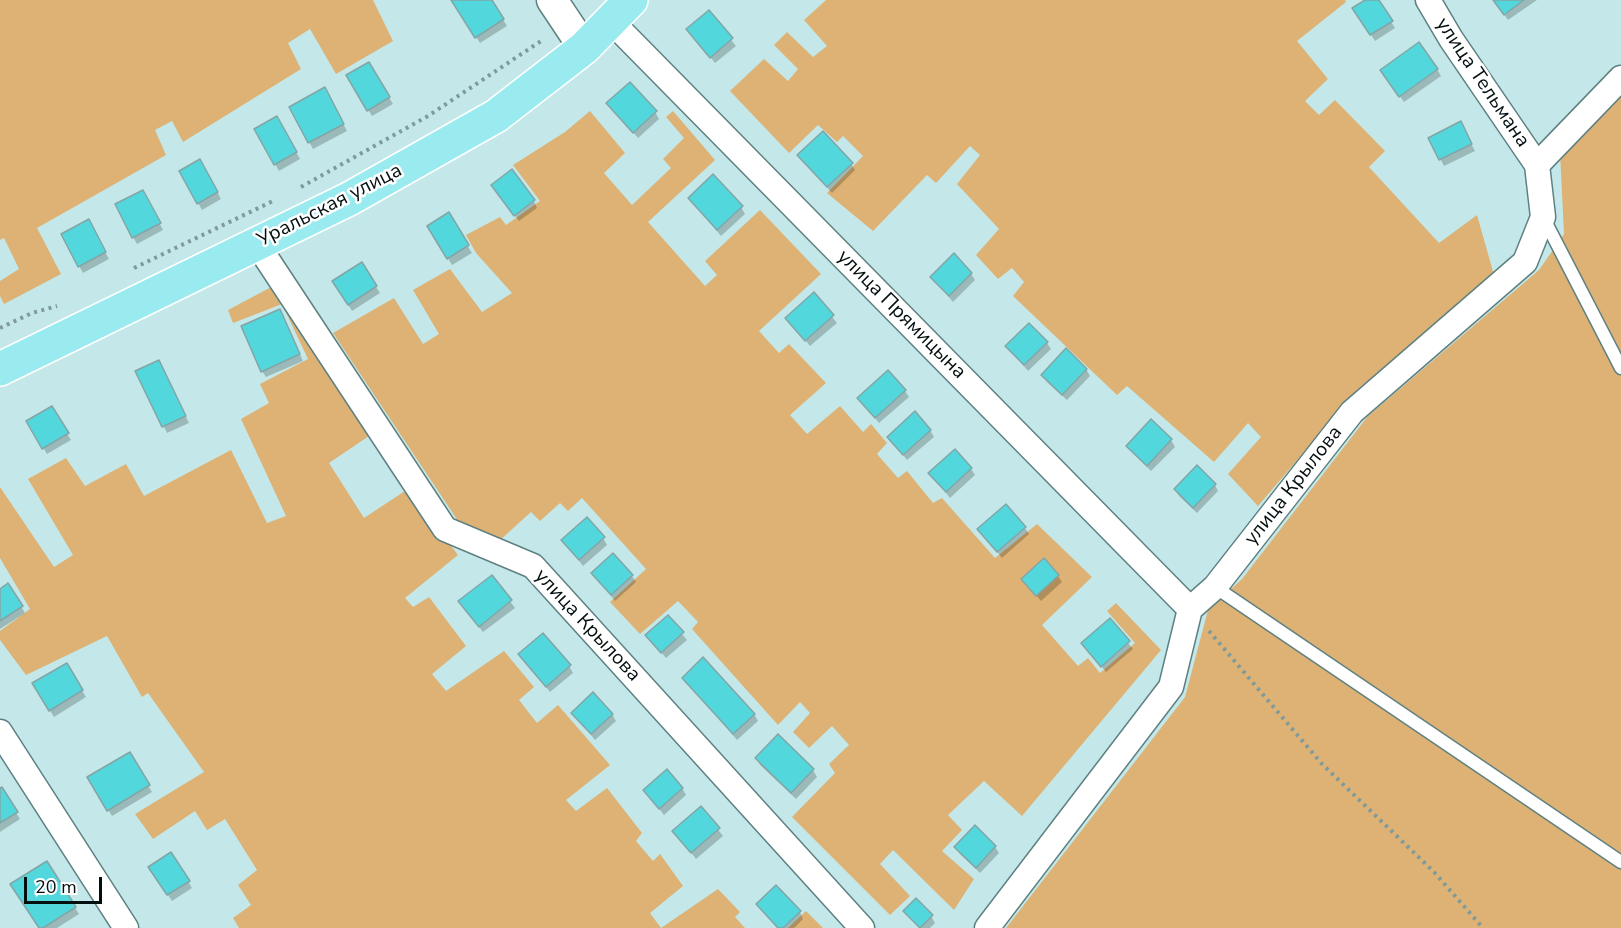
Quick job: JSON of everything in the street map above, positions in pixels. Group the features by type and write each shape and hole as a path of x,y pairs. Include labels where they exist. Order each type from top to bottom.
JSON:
{"main road":[{"name":"Уральская улица","path":"0,369 349,199 496,116 584,48 621,10"}],"street":[{"name":"улица Тельмана","path":"1428,0 1450,39 1537,165"},
{"path":"555,5 584,48"},
{"name":"улица Прямицына","path":"621,10 1190,609"},
{"path":"1537,165 1621,78"},
{"name":"улица Крылова","path":"1190,609 1215,587 1352,412 1526,262 1543,218 1537,165"},
{"name":"улица Крылова","path":"257,244 445,529 533,566 862,928"},
{"path":"987,928 1171,687 1190,609"},
{"path":"0,732 126,928"}],"lane":[{"path":"1543,218 1621,368"},
{"path":"1215,587 1621,862"}],"path":[{"path":"296,190 428,116 552,34 555,5"},
{"path":"124,273 276,199"},
{"path":"0,328 32,313 64,304"},
{"path":"1190,609 1322,764 1434,872 1483,928"}],"shaded area":[{"path":"0,0 373,0 393,41 336,74 310,29 288,43 301,69 183,142 172,121 155,130 166,155 37,228 61,274 4,304 0,296 0,281 19,269 4,238 0,240"},
{"path":"826,0 1345,0 1346,2 1297,41 1328,79 1305,101 1319,115 1335,100 1385,151 1369,167 1439,243 1477,215 1494,275 1358,389 1258,506 1228,474 1261,437 1248,423 1214,462 1127,386 1117,395 1013,296 1024,282 1012,268 998,279 976,255 999,229 957,184 980,155 970,146 936,183 927,175 873,231 827,193 863,156 843,136 837,142 818,125 789,153 730,91 764,59 788,81 798,69 774,45 787,32 813,57 827,46 804,20"},
{"path":"1621,91 1621,928 1006,928 1185,697 1208,610 1242,579 1368,416 1539,270 1564,234 1560,153"},
{"path":"590,111 625,153 604,173 632,205 671,168 663,159 684,138 666,117 673,111 715,160 648,222 705,286 717,275 705,261 760,210 821,274 759,331 779,353 789,344 826,383 790,415 807,434 840,406 863,432 871,424 887,443 877,454 898,478 907,471 933,503 942,498 995,558 1037,524 1092,577 1042,625 1078,666 1088,658 1100,673 1135,643 1107,611 1116,603 1161,650 1022,816 984,781 948,815 962,830 942,851 974,879 954,910 893,850 880,864 910,896 890,915 792,817 835,773 829,764 849,745 832,726 809,748 793,732 810,713 800,702 778,725 692,629 698,622 678,601 640,634 610,602 646,569 582,498 568,511 560,503 540,521 531,512 499,541 458,521 333,333 394,298 423,344 439,334 413,290 450,269 482,312 512,293 476,253 466,235 500,217 506,225 540,201 513,165 565,132"},
{"path":"277,284 372,434 329,463 364,518 408,489 458,555 405,598 413,607 429,597 466,646 432,674 446,691 504,651 534,687 519,700 537,723 558,705 610,765 566,800 576,811 607,788 642,833 636,841 653,861 660,854 683,886 650,913 661,928 239,928 233,918 251,905 238,885 257,870 225,819 207,830 195,811 153,839 135,814 204,772 148,693 142,697 107,636 26,675 0,640 0,631 30,609 0,558 0,487 54,567 73,555 28,479 66,458 85,486 126,464 144,496 231,450 267,523 286,516 241,419 269,403 260,384 308,359 282,304 233,323 228,310"},
{"path":"718,889 740,912 735,917 745,928 661,928"},
{"path":"806,911 823,928 788,928"}],"building":[{"path":"451,0 492,0 504,19 475,38"},
{"path":"1365,0 1379,0 1393,21 1370,35 1352,8"},
{"path":"1493,0 1524,0 1504,15"},
{"path":"709,10 733,38 710,58 686,29"},
{"path":"1419,42 1438,69 1399,97 1380,70"},
{"path":"369,62 390,97 367,111 346,75"},
{"path":"630,82 657,111 633,133 606,103"},
{"path":"325,87 344,124 308,143 289,107"},
{"path":"277,116 297,152 274,165 254,129"},
{"path":"1461,121 1472,144 1439,160 1428,138"},
{"path":"823,131 853,163 827,187 797,155"},
{"path":"200,159 218,192 197,204 179,171"},
{"path":"512,169 535,200 514,216 491,185"},
{"path":"713,174 743,206 717,230 688,198"},
{"path":"143,190 161,223 132,238 115,204"},
{"path":"449,212 469,245 447,259 427,226"},
{"path":"89,219 106,252 78,267 61,234"},
{"path":"954,253 972,273 949,296 930,277"},
{"path":"362,262 377,286 348,305 332,281"},
{"path":"814,292 834,315 805,341 785,318"},
{"path":"280,309 300,354 261,372 241,326"},
{"path":"1029,323 1048,342 1024,365 1005,346"},
{"path":"1066,348 1087,369 1062,395 1041,375"},
{"path":"159,360 186,416 162,427 135,371"},
{"path":"888,370 906,390 875,418 857,398"},
{"path":"52,406 69,433 42,449 26,421"},
{"path":"915,411 931,430 903,455 887,437"},
{"path":"1151,419 1172,439 1147,466 1126,446"},
{"path":"955,449 972,468 946,492 928,473"},
{"path":"1197,465 1216,484 1193,508 1174,489"},
{"path":"1006,504 1026,527 997,552 977,529"},
{"path":"587,517 605,537 579,560 561,540"},
{"path":"613,553 633,575 611,595 591,573"},
{"path":"1044,558 1059,575 1036,596 1021,579"},
{"path":"492,575 512,600 479,627 458,601"},
{"path":"8,583 23,606 0,621 0,589"},
{"path":"668,615 684,632 661,653 645,635"},
{"path":"1110,618 1130,641 1101,667 1081,643"},
{"path":"543,633 571,665 546,687 518,654"},
{"path":"703,657 755,714 733,734 682,678"},
{"path":"67,663 83,690 49,711 32,683"},
{"path":"593,692 613,714 591,734 571,713"},
{"path":"778,734 814,769 791,793 755,758"},
{"path":"130,752 150,785 107,811 87,777"},
{"path":"667,769 683,788 659,809 643,790"},
{"path":"2,787 18,812 0,823 0,788"},
{"path":"701,806 720,828 691,853 672,831"},
{"path":"975,825 996,846 976,868 954,847"},
{"path":"171,852 190,881 167,895 148,867"},
{"path":"47,861 76,907 43,928 39,928 10,884"},
{"path":"776,885 801,911 783,928 778,928 756,904"},
{"path":"916,898 933,915 920,928 903,911"}]}
